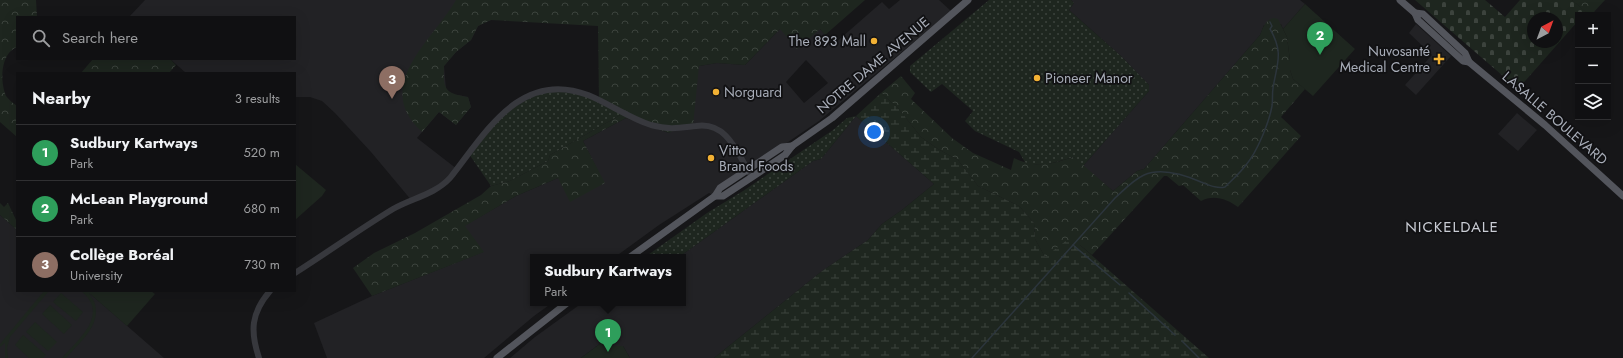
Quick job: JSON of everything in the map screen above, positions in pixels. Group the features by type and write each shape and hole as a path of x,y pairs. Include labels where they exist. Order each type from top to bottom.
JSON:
{"main road":[{"name":"NOTRE DAME AVENUE","path":"716,196 723,196 752,177 785,154 792,146 848,105 968,0"},
{"name":"LASALLE BOULEVARD","path":"1400,0 1415,14 1418,20 1463,61 1469,62 1548,128 1623,196"},
{"name":"NOTRE DAME AVENUE","path":"634,254 716,196 720,188 782,147 792,146"},
{"path":"497,358 563,306"}],"street":[{"path":"296,272 395,208 441,186 450,178 502,114 522,99 540,92 554,90 577,92 589,96 648,124 662,128 673,129 701,125 715,127 723,132 730,140 752,177"},
{"path":"259,358 254,338 254,324 260,306 269,292"}],"shaded area":[{"path":"145,0 508,0 491,20 478,26 471,40 456,52 444,66 446,89 452,94 468,97 471,107 456,125 439,112 417,138 457,169 450,178 412,201 371,152 322,101 310,97 296,97 296,72 185,72 171,60 296,60 296,16 130,16"},
{"path":"900,0 939,0 951,11 819,121 747,170 715,196 709,193 659,225 619,254 530,254 530,306 548,306 484,358 327,358 314,323 372,296 483,252 464,226 516,196 558,178 604,183 583,141 626,118 669,133 699,66 717,63 745,65 780,29 820,29 834,44 882,2 889,9","holes":["806,60 828,83 804,103 786,82"]},
{"path":"1071,0 1300,0 1305,4 1283,29 1281,24 1264,25 1260,35 1144,169 1137,171 1113,191 1083,166 1149,91 1149,85 1122,57 1069,10 1074,3"},
{"path":"1416,24 1451,56 1416,95 1405,85 1432,55 1409,33"},
{"path":"1517,113 1537,130 1518,151 1498,134"},
{"path":"856,116 934,184 882,224 868,240 822,271 714,358 630,358 623,346 611,346 601,343 581,358 510,358 535,337 578,306 686,306 686,254 683,254 813,161 821,159"},
{"path":"0,215 16,229 16,292 88,292 164,358 0,358"}],"green space":[{"path":"0,0 36,0 37,16 16,16 16,48 11,50 7,56 3,68 2,76 6,96 16,105 16,136 0,122"},
{"path":"456,0 865,0 825,35 820,29 797,49 780,29 745,65 717,63 699,66 693,126 678,128 669,133 626,118 583,141 605,183 570,202 558,178 516,196 465,226 484,252 372,296 353,268 374,253 415,233 481,195 491,186 510,181 548,161 550,155 622,114 599,101 598,26 491,20 478,26 471,40 456,52 444,66 444,80 447,89 454,94 468,97 471,107 456,125 439,112 422,132 408,115 403,98 404,81 411,64"},
{"path":"989,0 1071,0 1074,3 1069,10 1122,57 1149,85 1149,91 1083,166 1074,157 1045,165 1026,164 1019,152 975,131 965,121 973,111 942,84 931,92 910,72 910,66"},
{"path":"1415,0 1485,0 1505,17 1520,0 1572,0 1586,12 1575,12 1575,24 1563,38 1563,12 1527,12 1527,48 1554,48 1518,89"},
{"path":"1572,0 1605,0 1594,12 1586,12"},
{"path":"1305,4 1355,49 1313,96 1293,79 1290,70 1287,37 1283,29"},
{"path":"1274,18 1278,19 1287,37 1290,70 1293,79 1305,89 1281,117 1301,136 1238,207 1220,198 1210,198 1201,201 1183,185 1179,186 1167,176 1164,176 1092,255 1080,245 1045,257 1035,239 1034,223 1019,206 978,186 958,160 938,149 921,137 898,108 881,93 901,76 915,93 911,99 952,138 973,153 1011,170 1014,158 1030,163 1044,164 1058,162 1074,157 1113,191 1137,171 1144,169 1260,35 1266,22"},
{"path":"92,60 171,60 176,65 170,72 82,72"},
{"path":"541,92 577,92 622,114 550,155 548,161 510,181 491,186 469,154 502,114"},
{"path":"881,93 898,108 921,137 938,149 958,160 978,186 1019,206 1034,223 1035,239 1045,257 1067,240 1080,245 1209,358 714,358 822,271 868,240 882,224 934,184 856,116"},
{"path":"856,116 821,159 813,161 683,254 649,254 707,213 743,191 833,130 847,118"},
{"path":"296,165 326,190 322,196 296,219"},
{"path":"0,203 4,207 8,203 16,220 16,229 0,215"},
{"path":"43,292 48,292 10,337 7,348 8,358 5,358 5,343 0,347 0,344"},
{"path":"82,292 152,292 155,294 127,326 89,293 95,303 95,320 88,334 66,358 62,358 83,335 89,326 93,308 89,300"},
{"path":"61,293 83,312 76,321 53,302"},
{"path":"50,305 72,325 64,334 42,314"},
{"path":"35,322 57,342 48,351 26,332"},
{"path":"23,335 46,355 43,358 29,358 15,345"},
{"path":"601,343 611,346 623,346 630,358 581,358"}],"waterway":[{"path":"972,358 1115,198 1136,180 1151,173 1166,172 1188,177 1213,186 1225,187 1241,171 1250,159 1262,137 1272,106 1273,90 1278,65 1278,52 1277,45 1270,29 1272,26 1270,22"},
{"path":"1073,245 1120,285"},
{"path":"1129,293 1175,335"},
{"path":"1182,341 1199,358"}],"place":[{"name":"The 893 Mall","path":"874,41"},
{"name":"McLean Playground","path":"1320,55"},
{"name":"Nuvosanté Medical Centre","path":"1439,59"},
{"name":"Pioneer Manor","path":"1037,78"},
{"name":"Norguard","path":"716,92"},
{"name":"Collège Boréal","path":"392,99"},
{"name":"Vitto Brand Foods","path":"711,158"},
{"name":"Sudbury Kartways","path":"608,352"}],"district":[{"name":"NICKELDALE","path":"1452,227"}]}
